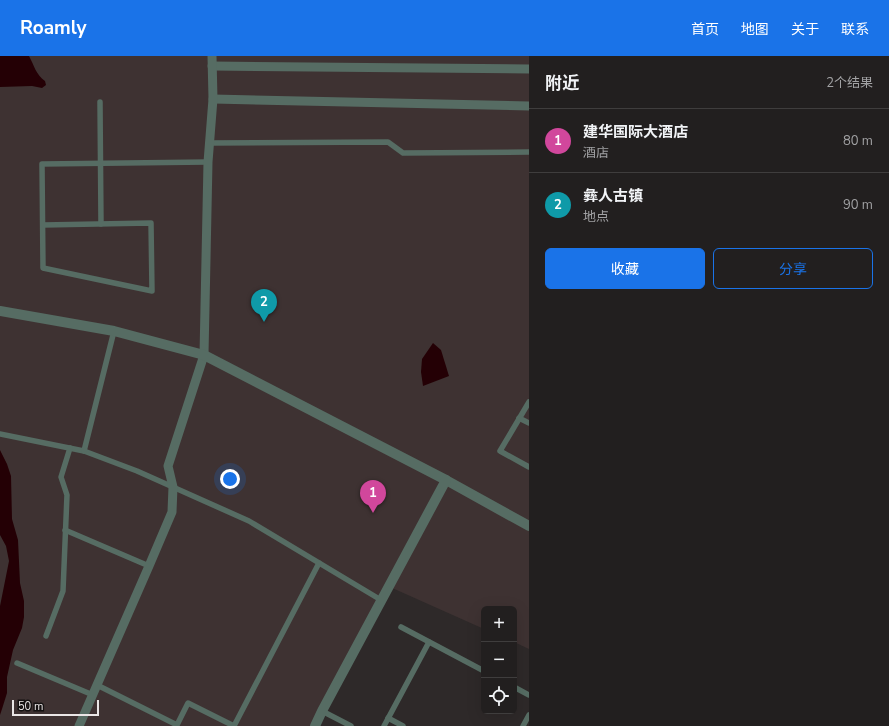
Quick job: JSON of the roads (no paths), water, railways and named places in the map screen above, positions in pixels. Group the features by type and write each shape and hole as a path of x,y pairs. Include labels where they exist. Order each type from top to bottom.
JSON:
{"street":[{"path":"79,726 150,566 172,512 173,487 168,466 204,355 208,162 213,99 212,56"},
{"path":"212,66 529,69"},
{"path":"213,99 529,106"},
{"path":"0,311 114,331 204,355 446,480 529,526"},
{"path":"315,726 446,480"}],"lane":[{"path":"100,102 101,224"},
{"path":"210,144 388,142 403,153 529,152"},
{"path":"43,225 151,223 152,291 43,268 42,164 208,162"},
{"path":"84,451 114,331"},
{"path":"529,402 500,451 529,466"},
{"path":"519,418 529,423"},
{"path":"0,434 84,451 137,471 249,521 382,600"},
{"path":"46,636 63,591 67,495 61,477 70,448"},
{"path":"65,530 150,566"},
{"path":"97,686 177,725 188,703 234,726 319,563"},
{"path":"401,627 481,669"},
{"path":"384,726 428,642"},
{"path":"17,663 93,695"},
{"path":"517,689 529,695"},
{"path":"322,711 351,726"},
{"path":"523,726 529,715"},
{"path":"388,718 403,726"}],"place":[{"name":"彝人古镇","path":"264,322"},
{"name":"建华国际大酒店","path":"373,513"}]}
